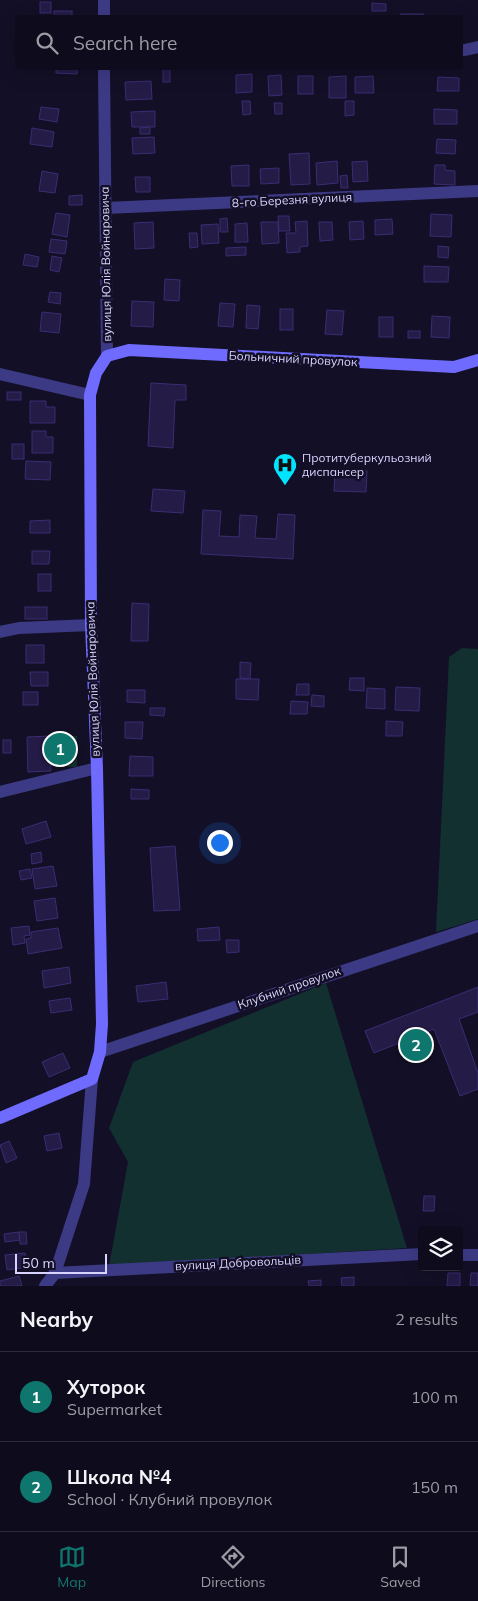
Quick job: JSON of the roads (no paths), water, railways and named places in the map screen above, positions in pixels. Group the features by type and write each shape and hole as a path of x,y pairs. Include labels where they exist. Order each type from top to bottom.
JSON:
{"main road":[{"name":"Больничний провулок","path":"107,356 129,350 454,366 478,360"},
{"name":"вулиця Юлія Войнаровича","path":"92,1079 100,1052 102,1024 97,768 91,625 90,395 96,372 107,356"},
{"path":"0,1118 92,1079"}],"street":[{"path":"104,0 104,15"},
{"path":"463,50 478,47"},
{"name":"вулиця Юлія Войнаровича","path":"104,70 107,356"},
{"name":"8-го Березня вулиця","path":"106,208 478,191"},
{"path":"0,374 90,395"},
{"path":"0,632 19,628 91,625"},
{"path":"0,792 97,768"},
{"name":"Клубний провулок","path":"100,1052 478,926"},
{"name":"вулиця Юлія Войнаровича","path":"45,1286 54,1273 84,1184 92,1079"},
{"name":"вулиця Добровольців","path":"54,1273 418,1254"},
{"path":"463,1255 478,1255"}],"place":[{"name":"Протитуберкульозний диспансер","path":"285,486"},
{"name":"Хуторок","path":"60,749"},
{"name":"Школа №4","path":"416,1045"}]}
